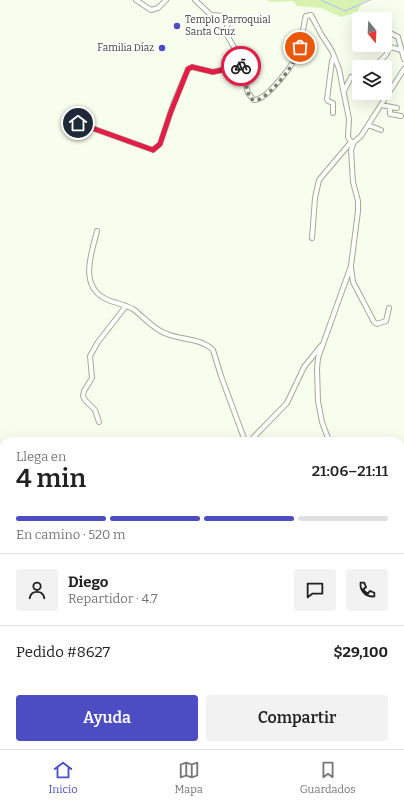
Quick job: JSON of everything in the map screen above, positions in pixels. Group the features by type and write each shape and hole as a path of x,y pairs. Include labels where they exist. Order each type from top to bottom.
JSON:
{"street":[{"path":"136,0 151,10 158,8 166,0"},
{"path":"195,0 211,15 228,17 229,22 226,31 227,35 236,50 249,96 254,100 260,99 276,84 292,64 298,53 305,19 309,14 314,19 334,56 344,91 348,120 348,136 353,142 353,182 358,201 358,212 351,266 318,358 316,382 322,422 328,437"},
{"path":"392,34 398,37 404,58"},
{"path":"382,60 390,47 401,50"},
{"path":"333,113 333,103 327,99 334,56"},
{"path":"78,123 153,150 160,144 171,111 188,69 192,67 213,72 241,65"},
{"path":"312,238 315,198 319,180 368,125 404,69"},
{"path":"344,91 351,77"},
{"path":"381,105 398,108"},
{"path":"390,107 390,114 401,116"},
{"path":"368,125 381,130"},
{"path":"97,231 89,266 92,285 95,291 104,298 126,306 162,332 199,342 213,350 244,437"},
{"path":"351,266 353,282 374,322 377,324 386,321 389,308"},
{"path":"99,422 95,410 83,396 84,391 92,378 90,356 98,342 126,306"},
{"path":"254,437 287,403 304,367 323,344"}],"green space":[{"path":"266,0 374,0 363,2 357,12 352,12 352,14 341,17 321,8 297,6 293,1 271,2"}],"waterway":[{"path":"321,0 345,11 370,0"}],"way so far":[{"path":"241,66 248,93 251,99 257,100 266,95 276,84 292,64 300,47"}],"place":[{"name":"Templo Parroquial Santa Cruz","path":"177,26"},
{"name":"Familia Díaz","path":"162,48"}],"route":[{"path":"78,123 150,150 156,149 160,144 186,71 190,67 213,72 241,66"}]}
